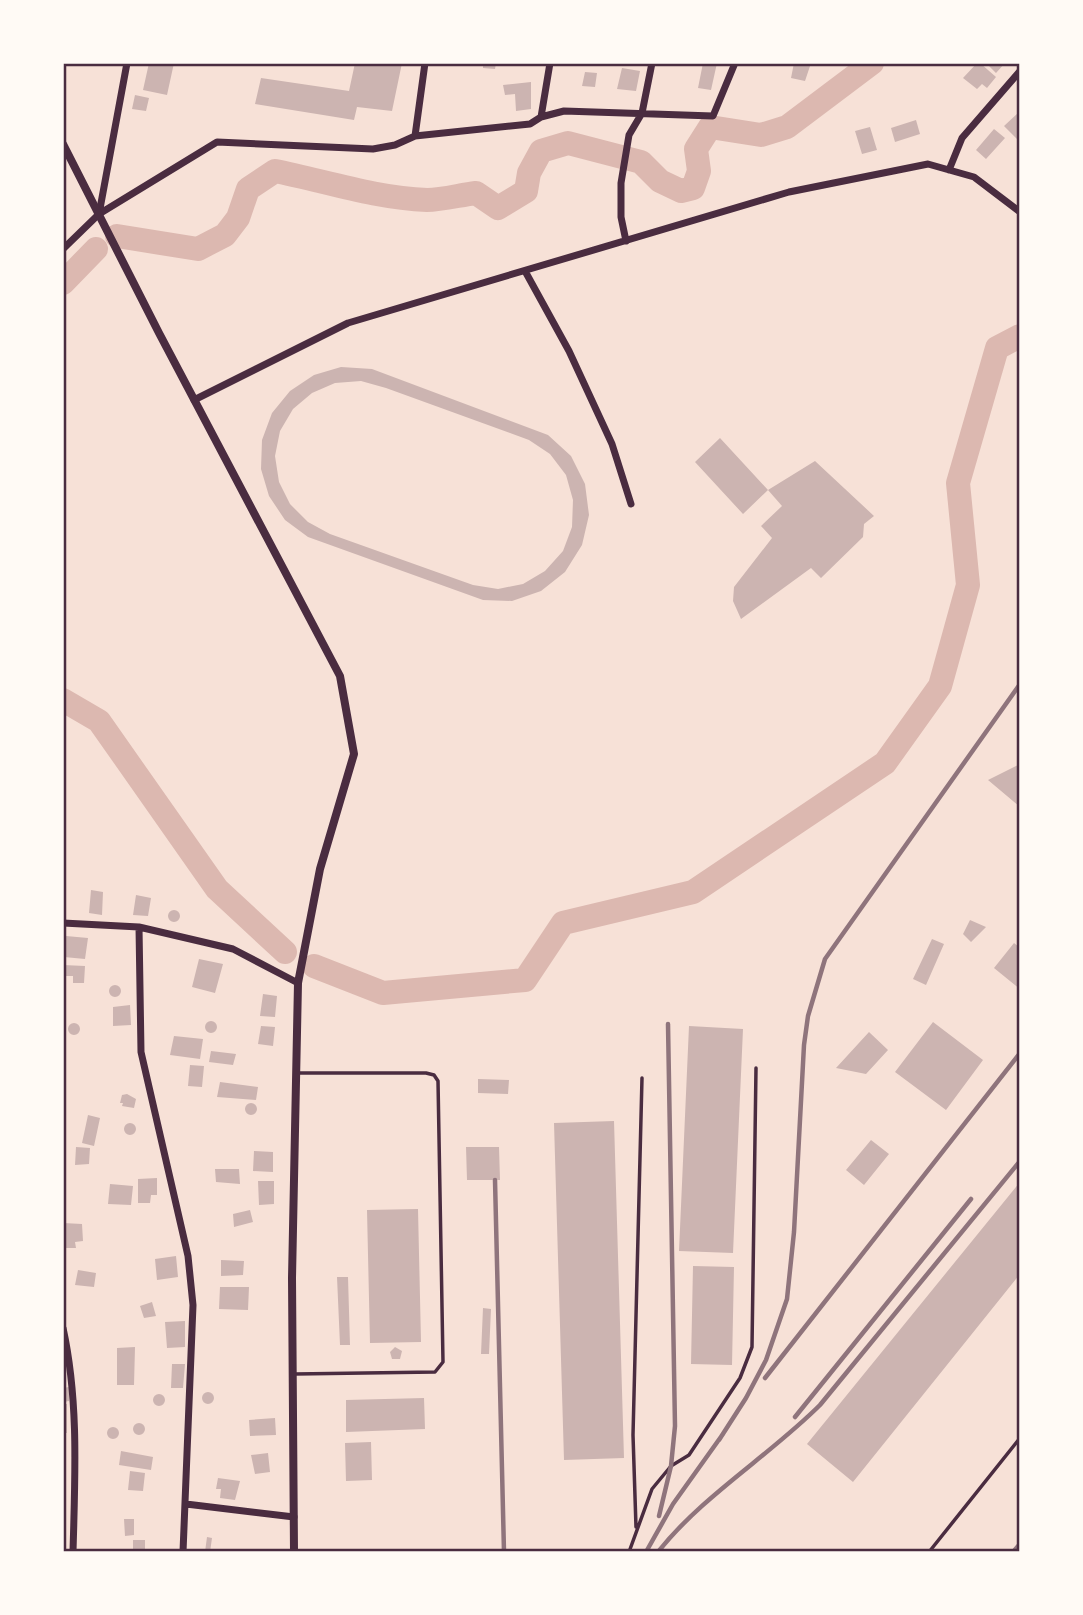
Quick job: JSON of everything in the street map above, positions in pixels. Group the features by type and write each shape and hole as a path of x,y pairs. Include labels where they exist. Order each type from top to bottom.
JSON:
{"street":[{"path":"99,214 127,63"},
{"path":"415,136 425,63"},
{"path":"541,117 550,63"},
{"path":"626,241 621,217 621,183 629,135 642,113 652,63"},
{"path":"63,249 99,214 217,142 373,149 395,145 415,136 530,124 541,117 564,111 713,116 734,63"},
{"path":"949,170 962,138 1020,71"},
{"path":"63,144 340,676 354,754 320,869 298,983 292,1278 295,1552"},
{"path":"194,400 348,323 789,192 928,164 974,177 1020,212"},
{"path":"525,271 569,351 612,444 631,504"},
{"path":"63,923 139,928 233,949 298,983"},
{"path":"139,928 141,1052 188,1256 193,1305 183,1552"},
{"path":"63,1328 68,1350 75,1429 73,1552"},
{"path":"186,1504 294,1517"}],"lane":[{"path":"629,1552 652,1489 671,1466 690,1455 740,1378 752,1348 756,1068"},
{"path":"294,1374 435,1372 443,1362 438,1081 434,1075 426,1073 296,1073"},
{"path":"636,1531 633,1421 642,1078"},
{"path":"929,1552 1020,1438"}],"building":[{"path":"149,63 174,63 167,95 143,90"},
{"path":"355,63 402,63 392,111 357,107 354,120 255,104 261,78 349,91"},
{"path":"483,63 496,63 495,69 483,68"},
{"path":"703,63 717,63 711,90 698,88"},
{"path":"794,63 811,63 805,81 791,78"},
{"path":"977,63 996,77 987,88 982,84 977,89 963,78"},
{"path":"986,63 1005,63 996,73"},
{"path":"622,68 640,71 636,91 617,89"},
{"path":"585,72 597,73 595,87 582,86"},
{"path":"531,82 531,109 516,111 515,94 505,95 503,85"},
{"path":"135,95 149,98 146,111 132,109"},
{"path":"1020,111 1020,142 1004,126"},
{"path":"916,120 920,134 895,142 891,128"},
{"path":"870,127 877,150 862,154 855,131"},
{"path":"994,129 1005,138 986,159 976,150"},
{"path":"341,367 372,369 548,435 571,456 585,484 589,515 582,545 565,572 541,591 512,601 483,600 308,537 285,520 269,496 261,469 262,440 272,413 290,391 314,375","holes":["361,381 529,440 550,454 566,475 573,500 572,527 563,551 545,571 523,584 498,589 473,585 330,534 308,522 290,504 279,482 275,456 280,431 293,409 312,393 335,383"]},
{"path":"720,438 768,490 743,514 695,462"},
{"path":"815,461 874,516 864,524 863,537 821,578 811,568 741,619 733,601 734,587 772,538 761,526 782,506 768,490"},
{"path":"1020,764 1020,807 988,780"},
{"path":"91,890 103,892 102,915 89,913"},
{"path":"136,895 151,898 148,916 133,915"},
{"path":"174,910 180,916 174,922 168,916"},
{"path":"970,920 986,927 971,942 963,934"},
{"path":"66,936 88,938 85,959 64,957"},
{"path":"932,939 944,944 926,985 913,979"},
{"path":"1014,943 1020,948 1020,989 994,968"},
{"path":"199,959 223,964 215,993 192,987"},
{"path":"63,965 85,966 84,983 73,983 73,976 63,976"},
{"path":"115,985 121,991 115,997 109,991"},
{"path":"263,994 277,996 275,1017 260,1016"},
{"path":"130,1005 131,1025 113,1026 113,1007"},
{"path":"211,1021 217,1027 211,1033 205,1027"},
{"path":"933,1022 983,1060 946,1110 895,1072"},
{"path":"74,1023 80,1029 74,1035 68,1029"},
{"path":"261,1026 275,1027 273,1046 258,1044"},
{"path":"689,1026 743,1029 733,1253 679,1251"},
{"path":"869,1032 888,1050 866,1074 836,1068"},
{"path":"174,1036 203,1039 200,1059 170,1055"},
{"path":"211,1051 236,1054 233,1065 209,1062"},
{"path":"190,1065 204,1066 202,1087 188,1086"},
{"path":"478,1079 509,1080 508,1094 478,1093"},
{"path":"220,1082 258,1087 256,1100 217,1097"},
{"path":"127,1094 136,1099 134,1108 122,1106 123,1103 120,1103 122,1095"},
{"path":"251,1103 257,1109 251,1115 245,1109"},
{"path":"88,1115 100,1118 94,1146 82,1143"},
{"path":"614,1121 624,1458 564,1460 554,1123"},
{"path":"130,1123 136,1129 130,1135 124,1129"},
{"path":"871,1140 889,1154 864,1185 846,1170"},
{"path":"76,1147 90,1148 89,1164 75,1165"},
{"path":"466,1147 499,1147 500,1180 467,1180"},
{"path":"254,1151 273,1152 273,1172 253,1171"},
{"path":"215,1169 239,1169 240,1184 216,1182"},
{"path":"157,1178 157,1195 151,1195 150,1203 138,1203 138,1179"},
{"path":"258,1181 274,1181 274,1204 259,1205"},
{"path":"1020,1182 1020,1274 853,1482 807,1444"},
{"path":"110,1184 133,1186 131,1205 108,1204"},
{"path":"418,1209 421,1342 370,1343 367,1210"},
{"path":"250,1210 253,1222 234,1227 233,1214"},
{"path":"63,1223 82,1224 83,1241 75,1242 76,1248 64,1248"},
{"path":"176,1256 178,1277 157,1280 155,1259"},
{"path":"221,1260 244,1261 243,1275 221,1276"},
{"path":"693,1266 734,1267 732,1365 691,1364"},
{"path":"78,1270 96,1273 94,1287 75,1285"},
{"path":"337,1277 348,1277 350,1345 340,1345"},
{"path":"220,1287 249,1287 248,1310 219,1309"},
{"path":"152,1302 156,1316 144,1318 140,1306"},
{"path":"483,1308 491,1309 489,1354 481,1354"},
{"path":"185,1321 185,1347 167,1348 165,1322"},
{"path":"135,1347 134,1385 117,1385 117,1348"},
{"path":"395,1347 402,1351 400,1359 392,1359 390,1352"},
{"path":"172,1364 185,1364 183,1388 171,1388"},
{"path":"69,1387 69,1401 63,1402 63,1388"},
{"path":"208,1392 214,1398 208,1404 202,1398"},
{"path":"159,1394 165,1400 159,1406 153,1400"},
{"path":"424,1398 425,1429 346,1432 346,1400"},
{"path":"63,1404 67,1404 67,1433 63,1433"},
{"path":"275,1418 276,1435 250,1436 249,1420"},
{"path":"139,1423 145,1429 139,1435 133,1429"},
{"path":"113,1427 119,1433 113,1439 107,1433"},
{"path":"371,1442 372,1480 346,1481 345,1443"},
{"path":"121,1451 153,1457 151,1470 119,1465"},
{"path":"268,1453 270,1472 255,1474 251,1455"},
{"path":"130,1471 145,1473 143,1491 128,1490"},
{"path":"218,1478 240,1481 235,1500 220,1498 221,1489 216,1489"},
{"path":"124,1519 134,1519 134,1535 125,1536"},
{"path":"207,1537 212,1538 210,1552 205,1552"},
{"path":"133,1540 145,1540 145,1552 133,1552"}],"waterway":[{"path":"117,236 198,249 225,235 238,218 248,189 275,171 369,193 408,199 433,200 476,193 498,208 526,191 529,173 541,151 568,143 641,162 660,181 681,191 693,188 699,171 696,149 710,127 761,135 787,127 872,63"},
{"path":"63,283 96,249"},
{"path":"314,966 383,993 525,980 563,923 693,892 885,763 940,686 968,585 958,483 997,348 1020,336"},
{"path":"63,700 99,721 217,889 285,952"}],"railway":[{"path":"719,1440 766,1360 787,1299 794,1232 804,1045 808,1016 825,959 1020,684"},
{"path":"659,1516 671,1466 675,1426 668,1024"},
{"path":"765,1378 1020,1053"},
{"path":"658,1552 715,1494 820,1405 1020,1161"},
{"path":"495,1180 504,1552"},
{"path":"795,1417 971,1199"},
{"path":"646,1552 673,1504 723,1434"},
{"path":"1013,1552 1020,1544"}]}
